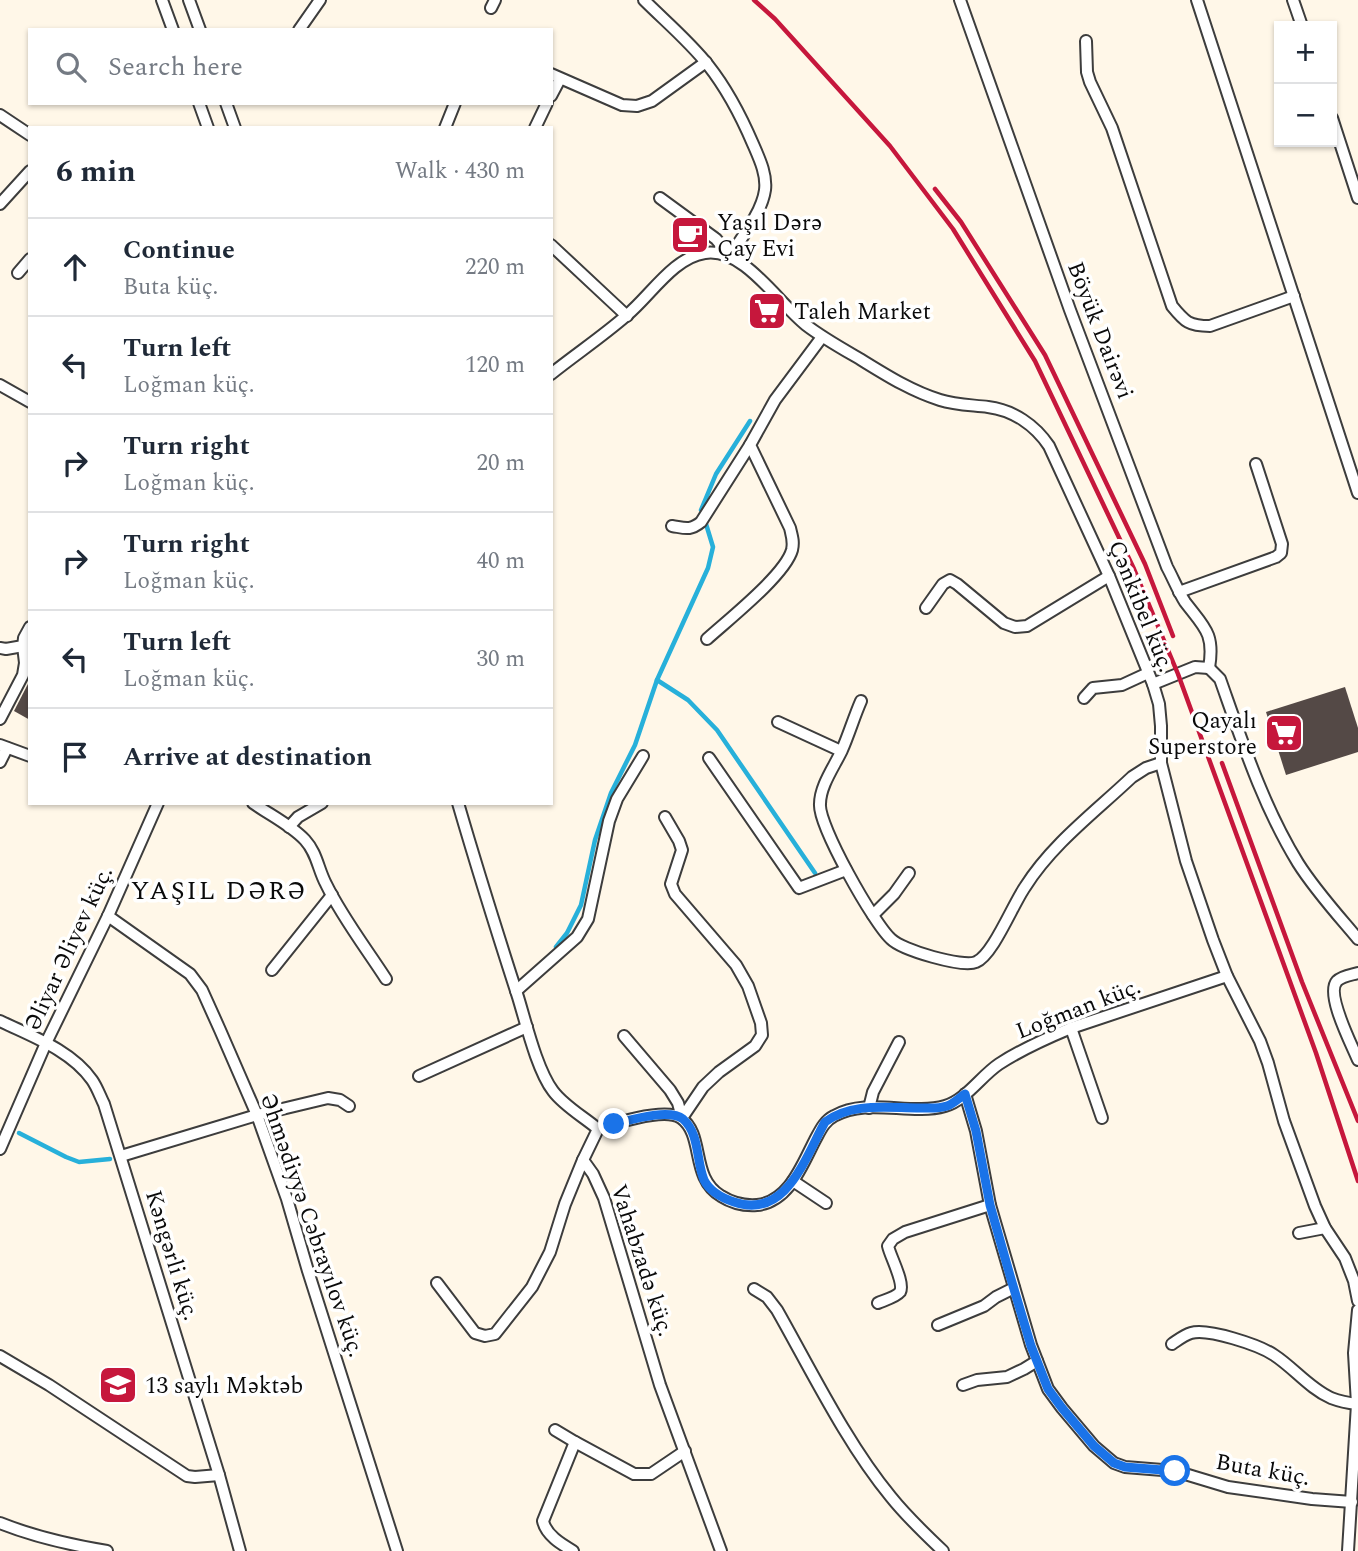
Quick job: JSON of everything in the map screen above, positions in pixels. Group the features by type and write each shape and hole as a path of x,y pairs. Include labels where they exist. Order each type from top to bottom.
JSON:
{"street":[{"path":"162,0 172,28"},
{"path":"189,0 199,28"},
{"path":"300,28 320,0"},
{"path":"553,372 627,316 674,268 689,258 715,252 730,256 763,199 764,175 744,123 724,86 706,62 644,0"},
{"name":"Böyük Dairəvi","path":"960,0 1070,310 1167,567 1207,632 1212,654 1209,668"},
{"path":"1197,0 1358,493"},
{"path":"1293,0 1300,21"},
{"path":"1086,41 1090,82 1112,128 1172,306 1183,321 1197,326 1210,326 1294,296"},
{"path":"556,76 622,106 637,106 652,101 706,62"},
{"path":"200,105 207,126"},
{"path":"227,105 234,126"},
{"path":"446,126 454,105"},
{"path":"536,126 546,105"},
{"path":"0,115 28,134"},
{"path":"1337,133 1358,198"},
{"path":"0,204 28,173"},
{"name":"Çənkibel küç.","path":"660,198 716,239 730,256 749,269 791,311 822,337 918,392 942,401 1010,413 1027,423 1049,446 1109,576 1150,679 1159,704 1161,763 1185,861 1227,976 1264,1052 1284,1121 1315,1206 1325,1228 1345,1258 1358,1301"},
{"path":"553,247 627,316"},
{"path":"18,273 28,261"},
{"path":"672,526 688,529 695,528 701,522 751,445 775,400 822,337"},
{"path":"0,385 28,401"},
{"path":"707,639 769,582 792,552 794,542 790,528 751,445"},
{"path":"1180,592 1281,553 1282,544 1256,464"},
{"path":"926,608 943,584 950,580 1004,623 1014,627 1027,626 1109,576"},
{"path":"0,719 23,675 23,646 28,630"},
{"path":"0,648 23,646"},
{"path":"1083,698 1093,688 1122,685 1195,667 1209,668 1220,679 1265,798 1292,852 1317,890 1358,939"},
{"path":"861,701 842,751 824,787 819,802 820,814 846,870 891,940 906,949 964,964 974,963 991,948 1023,890 1055,849 1132,777 1161,763"},
{"path":"778,722 842,751"},
{"path":"0,762 3,746 28,755"},
{"path":"516,991 577,937 588,919 609,821 617,799 643,756"},
{"path":"709,758 799,888 846,870"},
{"name":"Əliyar Əliyev küç.","path":"0,1148 46,1044 108,916 153,805"},
{"path":"256,805 305,840 316,855 332,895 386,979"},
{"path":"289,827 298,817 319,805"},
{"path":"459,805 527,1027 552,1090 559,1099 598,1129"},
{"path":"437,1283 475,1333 485,1336 495,1334 532,1287 550,1252 565,1204 598,1129 656,1115 682,1118 703,1087 755,1046 762,1035 761,1023 748,986 736,965 674,894 671,884 682,850 665,817"},
{"path":"873,915 894,894 909,873"},
{"path":"272,970 332,895"},
{"name":"Əhmədiyyə Cəbrayılov küç.","path":"108,916 190,974 202,990 257,1115 287,1199 397,1551"},
{"path":"1358,973 1347,975 1336,982 1333,990 1334,1001 1358,1060"},
{"name":"Loğman küç.","path":"624,1037 678,1103 682,1118 691,1130 704,1179 712,1190 724,1199 754,1205 778,1197 793,1181 825,1122 834,1116 848,1110 869,1108 948,1106 999,1064 1048,1038 1227,976"},
{"name":"Kəngərli küç.","path":"0,1021 68,1056 84,1069 94,1082 104,1104 240,1551"},
{"path":"419,1076 527,1027"},
{"path":"1071,1028 1102,1118"},
{"path":"869,1108 873,1092 899,1042"},
{"name":"Buta küç.","path":"965,1094 976,1131 990,1205 1037,1361 1048,1389 1094,1446 1114,1463 1125,1467 1175,1471 1228,1487 1352,1502"},
{"path":"121,1156 257,1115 328,1098 340,1100 349,1106"},
{"name":"Vahabzadə küç.","path":"583,1160 604,1198 660,1385 722,1551"},
{"path":"793,1181 826,1203"},
{"path":"878,1303 898,1294 901,1289 901,1281 888,1246 893,1239 905,1232 990,1205"},
{"path":"1299,1233 1325,1228"},
{"path":"938,1325 984,1306 1014,1288"},
{"path":"754,1289 767,1297 777,1310 841,1423 889,1495 943,1551"},
{"path":"1348,1551 1357,1405 1354,1353 1358,1310"},
{"path":"1172,1344 1188,1333 1198,1332 1250,1344 1270,1352 1310,1385 1330,1397 1357,1405"},
{"path":"0,1356 187,1476 195,1478 219,1475"},
{"path":"963,1385 977,1380 1007,1377 1037,1361"},
{"path":"555,1430 634,1474 650,1474 685,1451"},
{"path":"573,1551 545,1530 543,1521 575,1443"},
{"path":"0,1523 41,1537 107,1551"}],"building":[{"path":"28,684 28,719 14,711"},
{"path":"1345,687 1358,728 1358,752 1286,775 1266,712"}],"waterway":[{"path":"701,510 716,474 750,421"},
{"path":"556,947 567,933 581,905 595,840 611,793 635,745 657,680 708,568 713,547 706,524"},
{"path":"657,680 688,700 717,730 815,873"},
{"path":"19,1133 79,1162 110,1159"}],"railway":[{"path":"754,0 775,19 890,146 953,229 1035,361 1134,569 1178,674 1316,1053 1358,1181"},
{"path":"935,189 961,222 1045,355 1145,564 1173,636"},
{"path":"1222,763 1302,982 1358,1121"}],"place":[{"name":"Yaşıl Dərə Çay Evi","path":"690,235"},
{"name":"Taleh Market","path":"767,311"},
{"name":"Qayalı Superstore","path":"1284,733"},
{"name":"13 saylı Məktəb","path":"118,1385"}],"district":[{"name":"YAŞIL DƏRƏ","path":"219,890"}],"route":[{"path":"614,1124 656,1115 682,1118 691,1130 704,1179 712,1190 724,1199 754,1205 778,1197 793,1181 825,1122 834,1116 848,1110 869,1108 948,1106 965,1094 976,1131 990,1205 1031,1346 1048,1389 1094,1446 1114,1463 1125,1467 1175,1471"}]}
